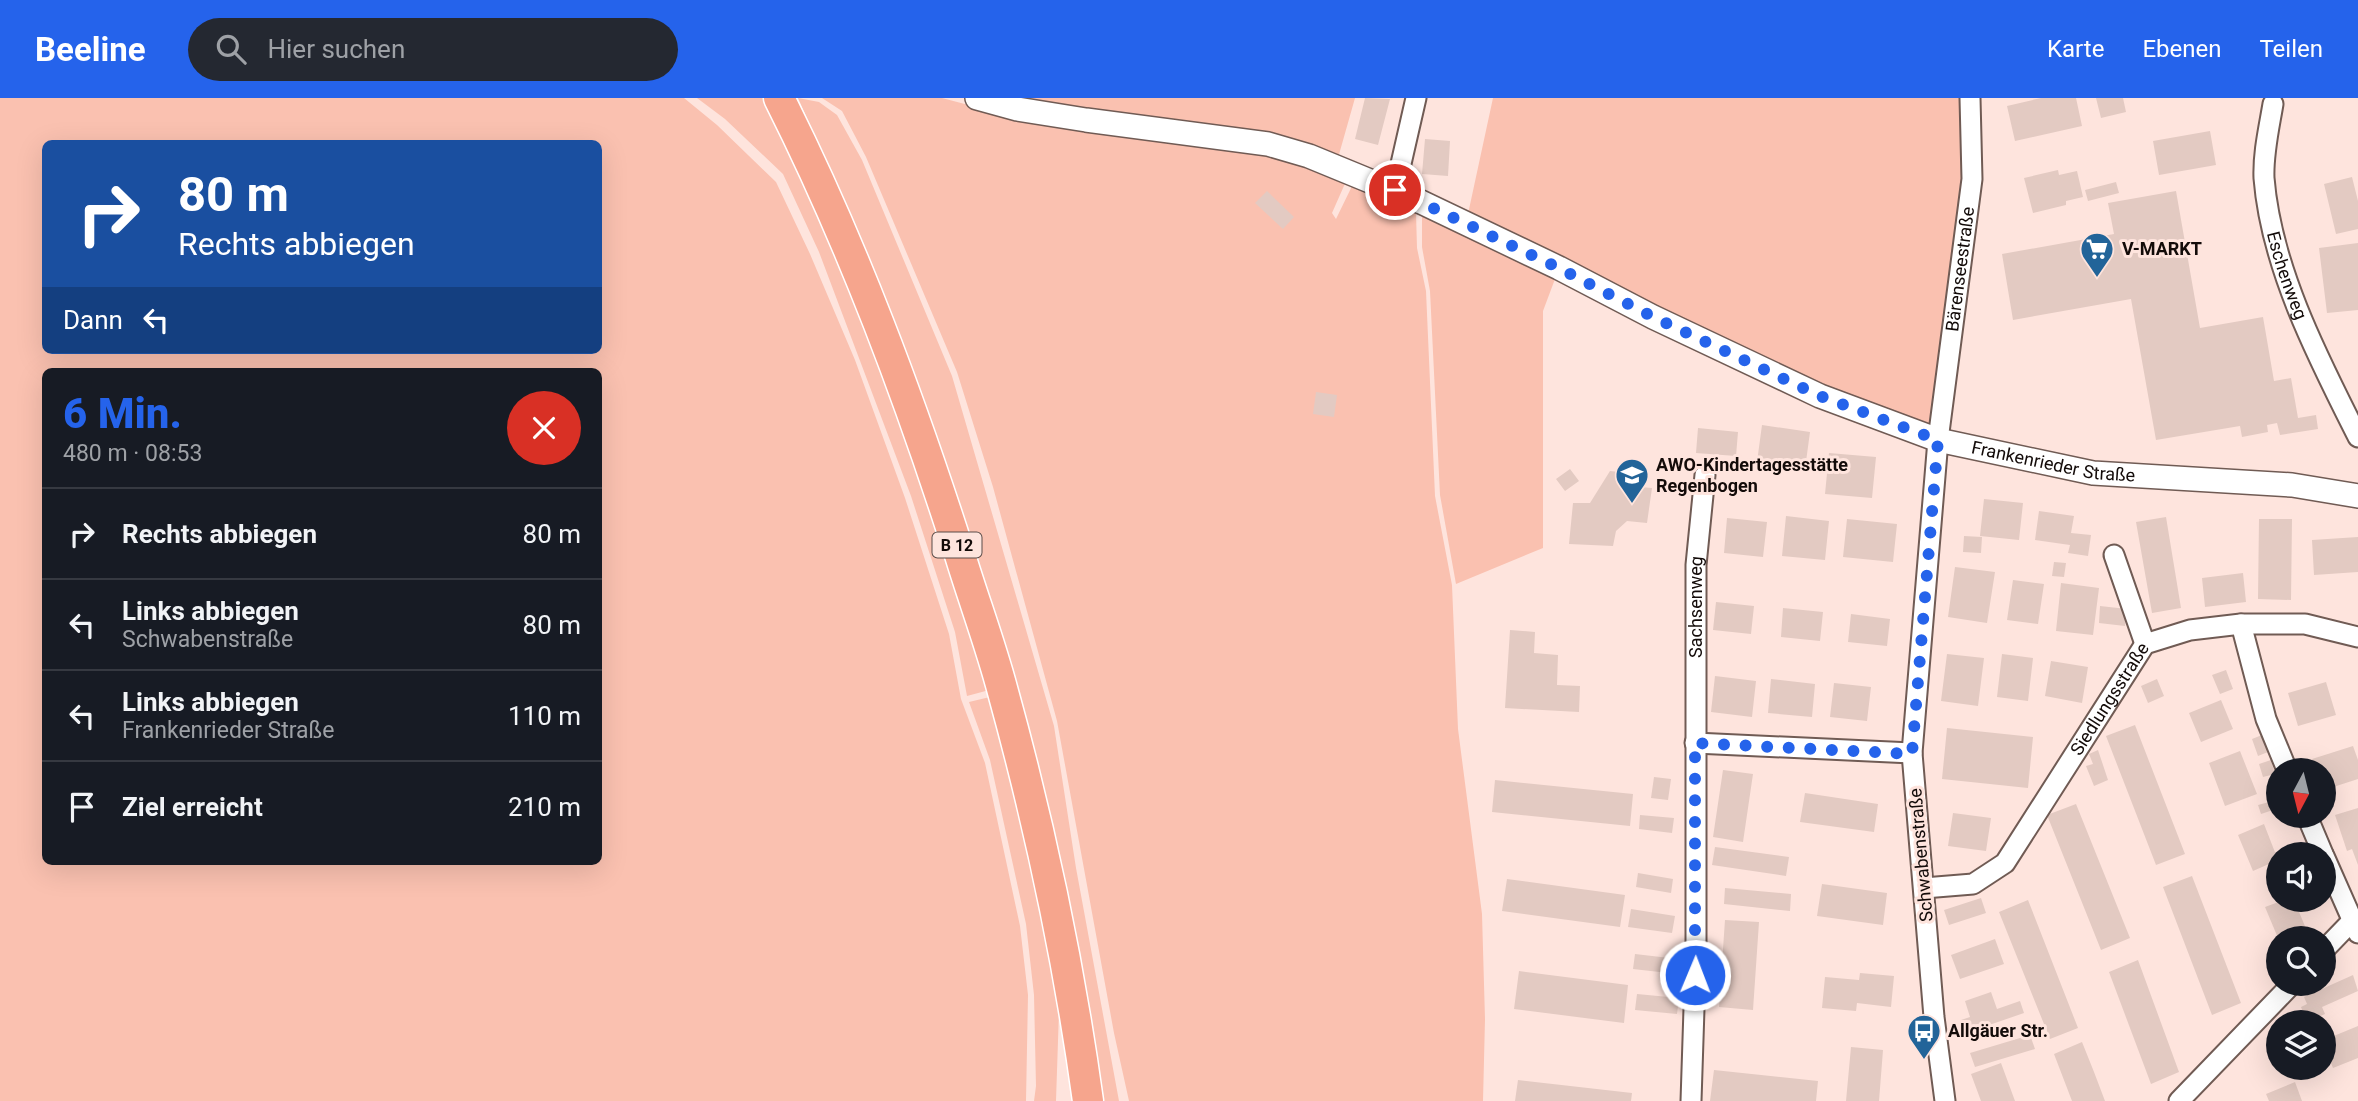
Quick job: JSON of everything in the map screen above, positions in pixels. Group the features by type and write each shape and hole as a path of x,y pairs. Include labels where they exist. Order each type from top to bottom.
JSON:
{"main road":[{"name":"B 12","path":"785,110 846,245 897,368 1003,690 1038,829 1070,984 1088,1101"}],"street":[{"name":"Frankenrieder Straße","path":"977,98 1086,120 1268,145 1309,156 1395,190 1820,396 1938,440 2093,473 2292,485 2358,496"},
{"path":"1395,190 1416,98"},
{"name":"Bärenseestraße","path":"1938,440 1972,180 1970,98"},
{"name":"Eschenweg","path":"2273,104 2265,151 2264,177 2274,239 2312,345 2358,437"},
{"name":"Schwabenstraße","path":"1938,440 1912,754 1934,1017 1945,1101"},
{"name":"Sachsenweg","path":"1691,1101 1696,947 1696,565 1705,475"},
{"path":"2114,555 2145,645"},
{"path":"2241,624 2266,719 2282,758"},
{"name":"Siedlungsstraße","path":"1924,888 1973,884 2005,863 2145,645 2190,630 2241,624 2305,624 2358,636"},
{"path":"1695,743 1912,754"},
{"path":"2336,883 2355,927 2336,941"},
{"path":"2179,1101 2280,996"}],"shaded area":[{"path":"0,98 684,98 717,125 776,182 855,360 905,498 949,634 961,699 985,763 1020,926 1028,995 1026,1101 0,1101"},
{"path":"697,98 764,98 781,128 885,369 993,689 967,696 955,632 911,496 819,252 783,174 725,119"},
{"path":"798,98 819,102 837,115 862,160 952,376 1054,726 1076,868 1119,1101 1097,1101 1076,954 1030,732 973,548 861,241"},
{"path":"822,98 942,98 1014,117 1266,151 1347,179 1332,213 1336,219 1354,182 1416,213 1417,248 1426,291 1435,496 1452,585 1458,729 1482,914 1485,1019 1483,1101 1129,1101 1057,721 993,487 957,372 866,157 842,111"},
{"path":"1003,98 1355,98 1338,158"},
{"path":"1493,98 1964,98 1965,179 1936,432 1823,387 1468,214"},
{"path":"1422,216 1555,279 1543,311 1543,548 1456,584 1440,495 1430,291 1422,247"},
{"path":"994,696 1028,831 1059,1011 1056,1101 1034,1101 1034,995 1026,924 990,760 969,702"}],"building":[{"path":"1365,98 1390,99 1378,145 1355,139"},
{"path":"2041,98 2076,98 2082,126 2015,141 2007,106"},
{"path":"2096,98 2123,98 2126,112 2101,118"},
{"path":"2210,131 2216,165 2159,175 2153,141"},
{"path":"1425,139 1450,141 1448,176 1422,174"},
{"path":"2058,170 2059,175 2077,171 2083,197 2066,201 2066,205 2033,213 2024,178"},
{"path":"2352,177 2358,201 2358,229 2336,234 2324,184"},
{"path":"2116,182 2119,193 2088,201 2085,190"},
{"path":"1267,191 1294,217 1283,229 1255,203"},
{"path":"2176,191 2200,328 2263,317 2274,381 2291,378 2298,418 2316,415 2318,429 2280,435 2277,423 2267,425 2268,432 2242,437 2240,426 2156,440 2131,299 2013,320 2002,254 2114,234 2108,203"},
{"path":"2358,243 2358,310 2327,313 2319,248"},
{"path":"1316,392 1337,395 1334,417 1313,414"},
{"path":"1762,425 1810,432 1805,469 1757,462"},
{"path":"1698,428 1738,432 1736,456 1696,453"},
{"path":"1829,453 1876,457 1872,498 1825,494"},
{"path":"1570,469 1579,481 1565,491 1556,479"},
{"path":"1610,471 1629,473 1628,486 1652,488 1647,523 1627,521 1616,531 1613,546 1569,544 1573,503 1590,503"},
{"path":"1984,499 2023,503 2019,540 1980,536"},
{"path":"2039,511 2074,516 2071,533 2091,535 2088,556 2068,553 2070,545 2035,540"},
{"path":"1786,516 1829,521 1825,560 1782,556"},
{"path":"2166,517 2181,608 2152,613 2136,522"},
{"path":"1727,518 1767,522 1763,557 1724,553"},
{"path":"1847,519 1897,524 1893,562 1843,557"},
{"path":"2259,519 2292,519 2291,600 2258,599"},
{"path":"1964,536 1982,537 1981,553 1963,552"},
{"path":"2358,537 2358,572 2314,575 2312,540"},
{"path":"2054,562 2066,563 2064,577 2052,576"},
{"path":"1955,567 1995,572 1987,623 1948,617"},
{"path":"2243,573 2246,602 2205,607 2202,578"},
{"path":"2013,580 2044,584 2038,624 2007,620"},
{"path":"2061,583 2099,588 2093,635 2056,631"},
{"path":"1716,602 1754,606 1751,634 1713,630"},
{"path":"2100,606 2127,609 2125,626 2099,623"},
{"path":"1783,608 1823,612 1820,641 1781,637"},
{"path":"1851,614 1890,619 1887,646 1848,642"},
{"path":"1510,630 1535,632 1534,653 1558,655 1557,685 1580,686 1579,712 1505,708"},
{"path":"1947,654 1984,658 1978,706 1941,701"},
{"path":"2002,654 2033,658 2028,701 1997,697"},
{"path":"2051,661 2088,667 2082,703 2045,696"},
{"path":"2226,670 2233,689 2220,694 2212,675"},
{"path":"1715,676 1756,681 1752,717 1711,712"},
{"path":"1771,679 1815,684 1812,717 1768,713"},
{"path":"2157,679 2164,696 2148,703 2141,686"},
{"path":"2326,682 2336,715 2298,726 2288,693"},
{"path":"1834,683 1871,687 1867,721 1830,717"},
{"path":"2221,700 2233,729 2201,742 2189,713"},
{"path":"2135,725 2185,854 2156,865 2106,736"},
{"path":"1947,728 2033,737 2028,788 1942,779"},
{"path":"2262,735 2268,752 2258,756 2252,739"},
{"path":"2353,746 2358,760 2358,779 2336,786 2336,758 2315,758"},
{"path":"2098,750 2108,780 2094,786 2086,766 2093,764 2089,754"},
{"path":"2240,751 2257,794 2225,806 2209,763"},
{"path":"2266,762 2266,776 2263,777 2259,764"},
{"path":"1723,770 1753,774 1743,842 1713,837"},
{"path":"1654,777 1671,779 1668,800 1651,798"},
{"path":"1495,780 1633,794 1630,826 1492,812"},
{"path":"1805,793 1878,804 1874,832 1800,822"},
{"path":"2266,803 2266,812 2261,814 2258,805"},
{"path":"2076,804 2130,938 2101,950 2047,815"},
{"path":"2358,808 2358,865 2352,849 2347,851 2336,815"},
{"path":"1953,813 1991,818 1986,851 1948,846"},
{"path":"1640,815 1674,818 1672,833 1639,829"},
{"path":"2264,824 2271,842 2266,842 2266,865 2253,871 2238,835"},
{"path":"1715,847 1789,857 1786,876 1712,865"},
{"path":"1638,873 1673,879 1671,893 1636,887"},
{"path":"2192,876 2241,1003 2212,1015 2163,887"},
{"path":"1507,879 1625,895 1620,927 1502,911"},
{"path":"1822,884 1887,893 1883,925 1817,916"},
{"path":"1725,888 1791,894 1790,911 1724,904"},
{"path":"1981,898 1986,913 1949,925 1944,910"},
{"path":"2028,900 2078,1028 2050,1039 1999,912"},
{"path":"1631,909 1675,916 1672,933 1628,927"},
{"path":"2267,912 2299,912 2305,926 2273,926"},
{"path":"1725,920 1759,922 1753,1010 1719,1007"},
{"path":"1995,939 2004,964 1960,979 1951,955"},
{"path":"1635,954 1678,959 1677,974 1633,969"},
{"path":"2138,960 2179,1072 2151,1084 2109,972"},
{"path":"1519,971 1628,985 1624,1023 1514,1009"},
{"path":"1860,973 1894,976 1891,1007 1857,1003 1856,1011 1822,1008 1825,977 1859,980"},
{"path":"2353,975 2358,991 2322,1007 2323,1010 2302,1010 2301,1007 2307,1004 2304,997 2306,996 2336,996 2336,983"},
{"path":"1991,992 1997,1009 2020,1001 2024,1013 1966,1033 1961,1020 1970,1017 1965,1001"},
{"path":"1637,994 1679,998 1677,1014 1635,1010"},
{"path":"2358,1026 2358,1058 2336,1067 2336,1035"},
{"path":"2030,1035 2035,1049 1975,1067 1970,1053"},
{"path":"2082,1042 2105,1101 2072,1101 2054,1054"},
{"path":"1851,1047 1883,1050 1879,1101 1846,1101"},
{"path":"2001,1063 2015,1101 1981,1101 1971,1074"},
{"path":"1714,1070 1818,1081 1816,1101 1710,1101"},
{"path":"1518,1080 1632,1093 1631,1101 1515,1101"},
{"path":"2295,1082 2302,1101 2269,1101 2266,1094"}],"place":[{"name":"V-MARKT","path":"2097,279"},
{"name":"AWO-Kindertagesstätte Regenbogen","path":"1632,505"},
{"name":"Allgäuer Str.","path":"1924,1061"}],"route":[{"path":"1395,190 1820,396 1938,440 1912,754 1695,743 1695,975"}]}
